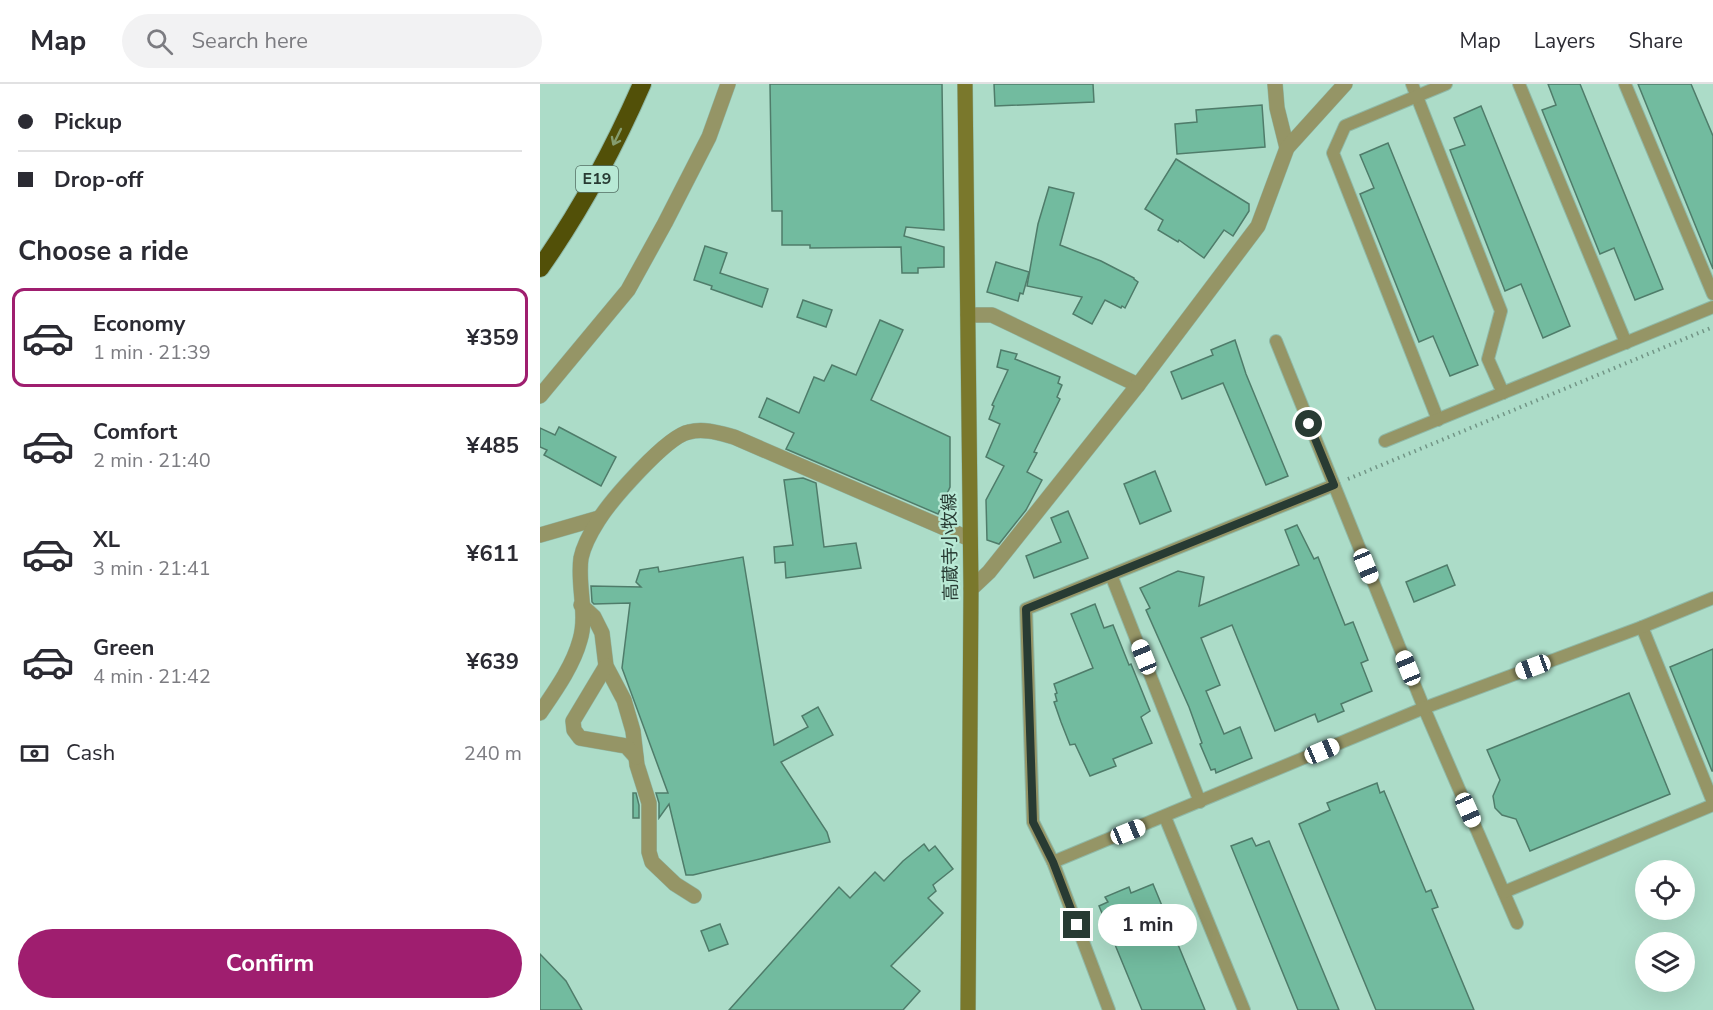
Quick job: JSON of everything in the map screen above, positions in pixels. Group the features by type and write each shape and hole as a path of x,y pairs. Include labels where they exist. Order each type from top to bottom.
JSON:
{"highway":[{"name":"E19","path":"540,267 561,239 594,185 642,84"}],"main road":[{"name":"高蔵寺小牧線","path":"965,84 971,589 968,1010"}],"street":[{"path":"540,396 628,290 709,137 729,84"},
{"path":"1275,84 1277,108 1287,148"},
{"path":"971,589 989,572 1138,385 1258,226 1287,148 1345,84"},
{"path":"968,315 992,315 1138,385"},
{"path":"540,713 580,642 583,625 581,559 586,540 599,518 667,443 688,432 709,431 734,437 970,539"},
{"path":"540,535 599,518"},
{"path":"581,605 594,617 602,633 606,666 624,700 633,731 636,757 649,803 649,852 652,862 675,884 694,896"},
{"path":"606,666 573,721 574,730 580,738 626,746 636,757"}],"lane":[{"path":"1412,84 1502,311 1488,359 1503,393"},
{"path":"1438,420 1333,153 1345,126 1446,84"},
{"path":"1519,84 1626,343"},
{"path":"1625,84 1713,294"},
{"path":"1385,441 1713,307"},
{"path":"1276,341 1424,708 1517,923"},
{"path":"1109,1010 1053,862 1033,822 1026,609 1334,485"},
{"path":"1111,575 1200,802"},
{"path":"1053,862 1424,708 1642,627 1713,598"},
{"path":"1504,892 1713,804 1642,627"},
{"path":"1165,817 1244,1010"}],"path":[{"path":"1334,485 1713,327"}],"building":[{"path":"770,84 942,84 944,230 906,227 904,236 944,247 944,267 918,268 918,273 902,273 901,247 810,248 810,245 782,245 782,211 772,211"},
{"path":"994,84 1093,84 1094,102 995,106"},
{"path":"1548,84 1580,84 1663,289 1635,300 1614,248 1600,254 1542,110 1556,105"},
{"path":"1638,84 1691,84 1713,136 1713,269"},
{"path":"1262,105 1265,147 1177,154 1175,124 1197,122 1196,110"},
{"path":"1481,106 1570,326 1543,338 1521,284 1505,291 1450,150 1465,145 1454,118"},
{"path":"1388,143 1478,365 1450,376 1433,336 1419,342 1360,194 1374,188 1360,155"},
{"path":"1176,159 1249,204 1249,211 1233,236 1224,230 1204,258 1179,240 1178,242 1158,230 1163,220 1145,209"},
{"path":"1049,187 1074,193 1060,245 1101,261 1138,282 1125,308 1105,300 1092,324 1073,314 1082,297 1027,286 1038,224"},
{"path":"705,246 727,253 720,273 768,289 762,307 711,289 712,286 694,280"},
{"path":"996,262 1029,272 1023,294 1020,293 1018,301 987,292"},
{"path":"803,300 832,310 826,327 797,317"},
{"path":"880,320 903,330 871,400 950,437 950,487 938,514 786,449 794,433 759,417 767,398 799,413 814,377 824,381 832,365 856,375"},
{"path":"1235,340 1246,374 1288,476 1266,485 1223,383 1182,399 1171,372 1213,355 1211,350"},
{"path":"1001,350 1017,354 1015,359 1060,377 1058,383 1062,385 1057,397 1060,399 1034,452 1037,453 1027,472 1042,480 1026,510 999,544 987,540 986,500 1004,466 986,457 1000,424 989,419 994,406 992,405 1008,370 997,367"},
{"path":"559,427 616,457 601,486 544,455 547,450 540,447 540,428 555,435"},
{"path":"1155,471 1171,511 1140,524 1124,484"},
{"path":"803,478 816,483 824,547 856,543 861,568 786,578 785,562 775,563 774,547 793,545 784,480"},
{"path":"1068,511 1088,558 1034,578 1026,556 1061,542 1051,518"},
{"path":"1297,525 1314,559 1318,557 1345,625 1353,622 1368,660 1361,663 1372,691 1341,704 1344,711 1318,722 1315,714 1275,731 1232,625 1201,638 1220,685 1206,691 1224,734 1240,727 1252,758 1216,773 1215,769 1211,770 1200,744 1202,743 1189,707 1146,610 1150,608 1140,588 1178,571 1204,577 1199,606 1299,565 1285,530"},
{"path":"743,557 774,745 808,727 802,716 818,707 833,735 781,762 827,832 830,842 686,875 669,804 659,818 656,793 668,793 622,668 630,603 594,604 591,586 641,587 636,582 640,570 658,567 659,572"},
{"path":"1447,565 1455,585 1414,602 1406,582"},
{"path":"1095,604 1104,628 1113,625 1129,665 1131,664 1150,711 1141,717 1152,743 1113,759 1116,766 1090,776 1075,744 1070,745 1054,702 1057,701 1055,694 1057,693 1054,684 1093,668 1071,614"},
{"path":"1713,649 1713,771 1712,771 1670,667"},
{"path":"1629,693 1670,794 1530,851 1516,819 1502,815 1495,808 1493,796 1500,780 1487,750"},
{"path":"1377,783 1380,793 1384,791 1426,892 1431,890 1438,907 1432,909 1474,1010 1376,1010 1299,824 1330,810 1327,803"},
{"path":"633,793 636,793 639,805 639,818 633,818"},
{"path":"1252,838 1256,846 1269,841 1339,1010 1298,1010 1231,846"},
{"path":"924,844 929,851 935,846 953,869 933,885 936,891 928,898 943,913 891,966 920,991 903,1010 729,1010 839,887 850,898 875,872 884,881"},
{"path":"1153,884 1205,1010 1142,1010 1099,906 1108,902 1105,897 1129,887 1131,893"},
{"path":"720,924 728,944 709,951 701,931"},
{"path":"540,954 566,981 582,1010 540,1010"}],"route":[{"path":"1077,925 1053,862 1033,822 1026,609 1334,485 1309,424"}]}
